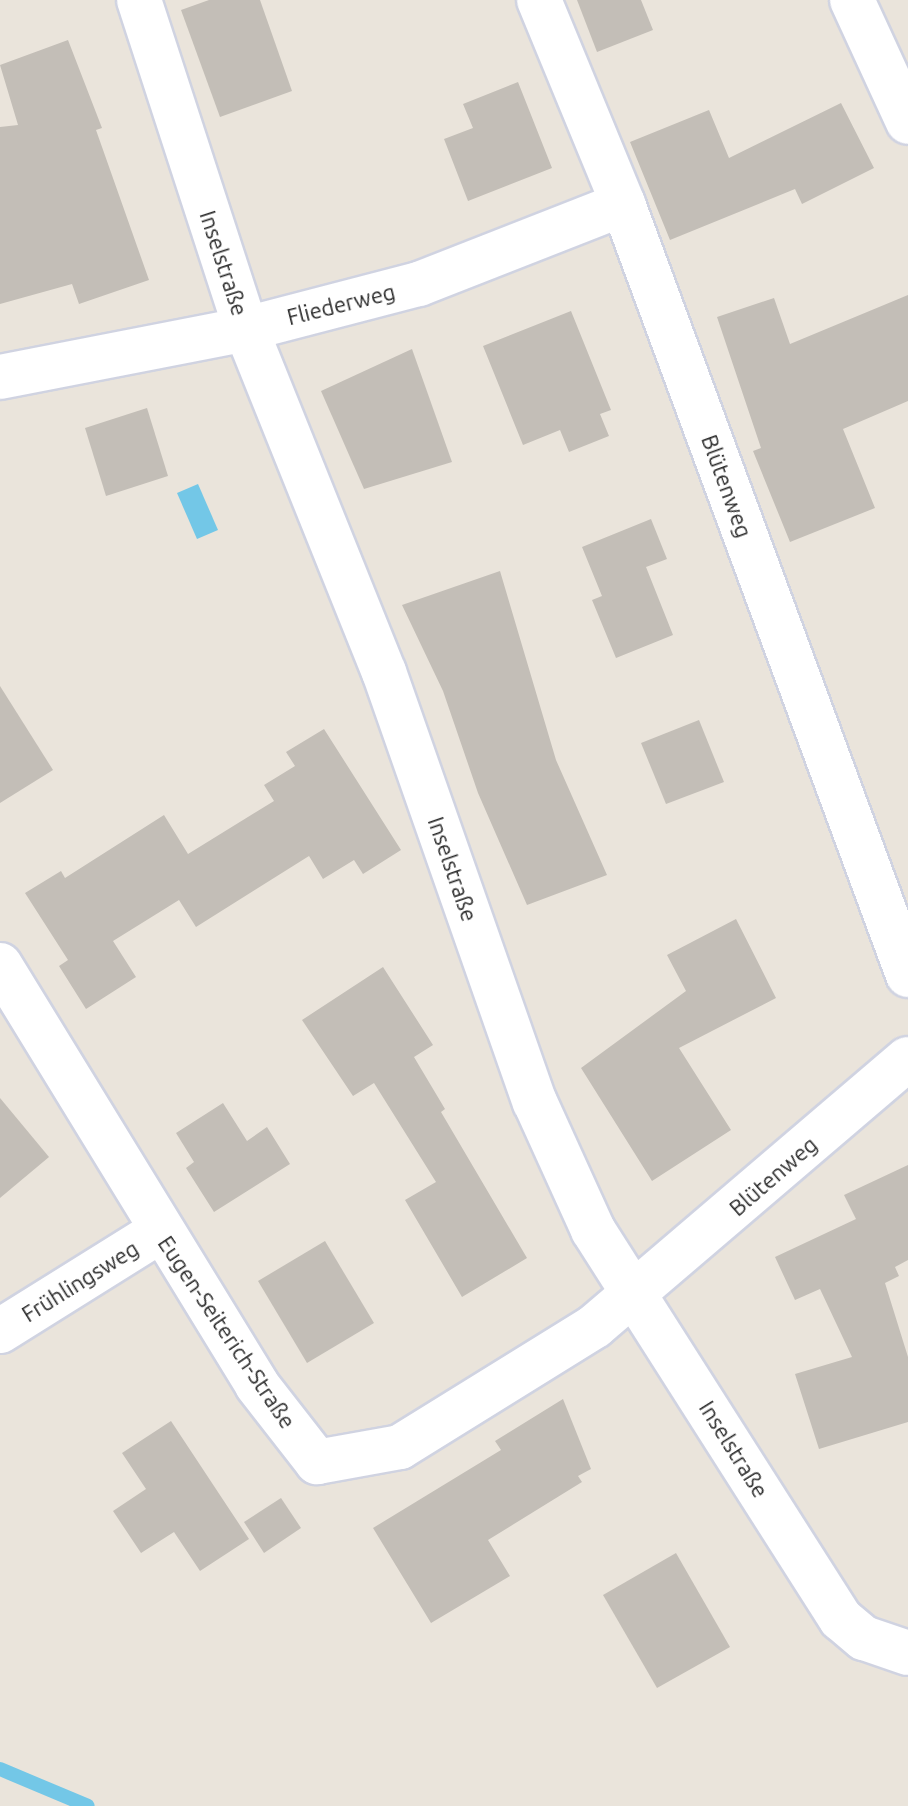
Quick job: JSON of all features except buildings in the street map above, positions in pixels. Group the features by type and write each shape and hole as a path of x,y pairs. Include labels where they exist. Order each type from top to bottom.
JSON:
{"street":[{"name":"Inselstraße","path":"139,0 246,329 384,672 535,1102 593,1230 637,1293 841,1619 864,1638 908,1653"},
{"name":"Blütenweg","path":"539,0 623,204 908,975"},
{"path":"852,0 908,122"},
{"name":"Fliederweg","path":"0,377 246,329 419,284 623,204"},
{"name":"Eugen-Seiterich-Straße","path":"0,965 257,1385 317,1462 400,1447 595,1326 637,1293"},
{"name":"Blütenweg","path":"637,1293 908,1059"},
{"name":"Frühlingsweg","path":"0,1331 160,1231"}],"water":[{"path":"198,484 218,530 197,539 177,493"}],"waterway":[{"path":"0,1769 88,1806"}]}
